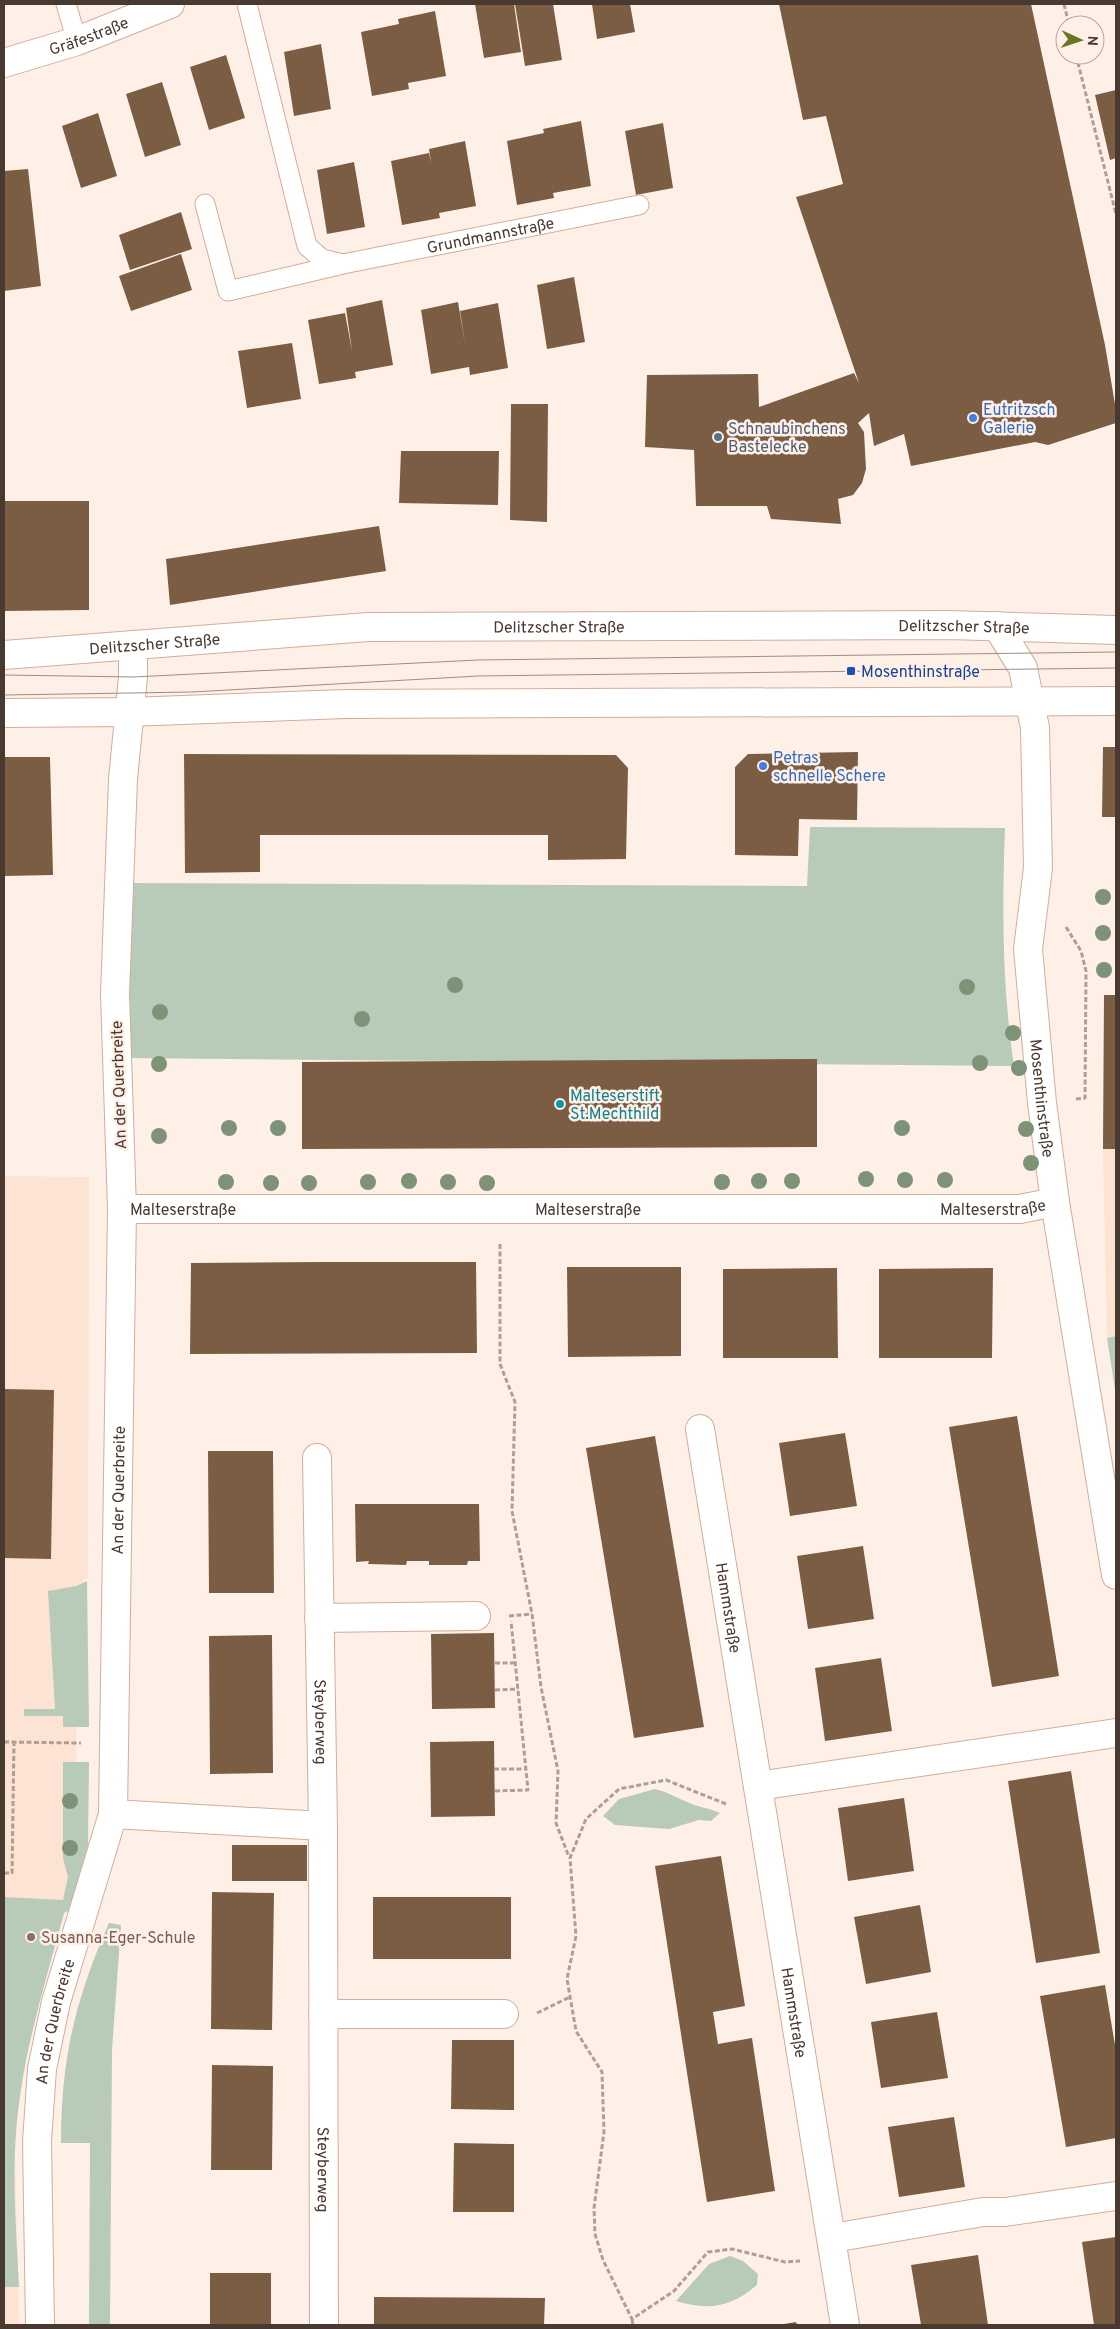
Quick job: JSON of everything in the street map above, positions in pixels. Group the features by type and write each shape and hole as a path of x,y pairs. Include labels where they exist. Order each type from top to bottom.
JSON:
{"street":[{"name":"Gräfestraße","path":"4,63 77,41 170,4"},
{"name":"Delitzscher Straße","path":"4,655 368,627 997,626 1116,630"},
{"name":"Mosenthinstraße","path":"997,626 1023,668 1035,728 1038,868 1028,949 1042,1103 1054,1202 1108,1476 1116,1575"},
{"name":"An der Querbreite","path":"40,2325 38,2141 42,2070 56,2002 113,1814 122,1210 115,994 123,779 133,644"},
{"path":"4,713 129,712 345,704 1116,702"},
{"name":"Malteserstraße","path":"122,1210 1020,1209 1054,1202"},
{"name":"Hammstraße","path":"700,1429 845,2325"},
{"name":"Steyberweg","path":"317,1458 322,1826 324,2325"},
{"path":"319,1618 476,1616"},
{"path":"758,1786 1116,1733"},
{"path":"113,1814 322,1826"},
{"path":"323,2014 504,2014"},
{"path":"834,2248 983,2212 1005,2212 1116,2196"}],"lane":[{"path":"66,4 77,41"},
{"name":"Grundmannstraße","path":"247,4 308,246 322,259 343,264"},
{"name":"Grundmannstraße","path":"205,204 228,291 343,264 639,206"}],"path":[{"path":"1079,65 1116,214"},
{"path":"1042,1103 1085,1098 1086,971 1081,952 1066,926"},
{"path":"500,1235 500,1364 516,1402 512,1511 532,1614 541,1687 558,1771 556,1823 570,1858 576,1936 567,1980 576,2030 602,2072 604,2132 594,2208 595,2234 603,2260 632,2319 633,2325"},
{"path":"495,1791 528,1790 511,1616 532,1614"},
{"path":"494,1663 516,1663"},
{"path":"495,1690 518,1689"},
{"path":"4,1742 77,1743"},
{"path":"4,1873 12,1873 14,1742"},
{"path":"494,1769 526,1769"},
{"path":"570,1858 586,1819 619,1790 666,1780 763,1820"},
{"path":"632,2319 674,2291 708,2252 732,2250 785,2262 834,2248"}],"shaded area":[{"path":"1104,995 1116,995 1116,1336 1107,1338 1103,1149"},
{"path":"4,1176 89,1177 88,1577 76,1587 77,1869 35,2017 25,2063 18,2111 15,2151 19,2325 4,2325"}],"green space":[{"path":"810,827 1005,828 1003,888 1005,977 1014,1066 126,1058 126,883 807,886"},
{"path":"1116,1336 1116,1396 1107,1338"},
{"path":"87,1581 89,1727 63,1727 63,1716 24,1716 24,1709 55,1709 48,1591 76,1586"},
{"path":"63,1762 89,1762 88,1846 82,1874 68,1911 64,1913 26,2060 17,2119 15,2150 19,2287 4,2287 4,1897 63,1900 68,1877 63,1858"},
{"path":"655,1789 694,1805 720,1813 711,1821 699,1820 669,1829 615,1825 603,1816 619,1799"},
{"path":"109,1923 121,1925 112,2050 110,2325 89,2325 90,2143 61,2143 62,2113 67,2057 72,2030 87,1978"},
{"path":"730,2256 743,2261 758,2274 757,2285 738,2298 719,2305 699,2306 676,2301 709,2264"}],"building":[{"path":"475,4 514,4 521,52 484,58"},
{"path":"515,4 553,4 562,60 525,66"},
{"path":"592,4 630,4 635,32 597,39"},
{"path":"779,4 1031,4 1105,345 1116,410 1116,423 1048,445 1035,442 911,466 904,434 874,446 869,413 858,423 864,432 866,469 862,483 853,495 838,499 841,524 771,519 767,506 696,506 694,450 645,447 647,375 758,374 759,407 854,373 859,383 796,197 843,184 826,116 803,120"},
{"path":"435,11 446,76 408,83 409,89 372,96 361,32 399,24 398,19"},
{"path":"321,44 331,109 294,116 284,52"},
{"path":"226,55 245,118 209,130 190,67"},
{"path":"162,82 181,145 145,157 126,94"},
{"path":"1116,90 1116,158 1110,160 1095,95"},
{"path":"98,113 117,176 81,188 62,126"},
{"path":"581,121 591,186 553,193 554,198 517,205 507,141 544,133 543,129"},
{"path":"663,123 673,188 636,195 625,131"},
{"path":"465,141 476,206 439,213 440,218 402,225 391,161 429,153 431,163 429,149"},
{"path":"354,162 365,227 327,234 317,170"},
{"path":"28,169 41,286 4,291 4,171"},
{"path":"181,212 192,249 130,270 119,235"},
{"path":"181,254 192,290 131,311 119,276"},
{"path":"574,277 585,342 547,349 537,285"},
{"path":"382,300 393,365 355,372 356,378 319,384 308,320 345,313 352,351 346,308"},
{"path":"458,302 465,344 460,311 498,303 508,368 470,375 469,367 431,374 421,310"},
{"path":"292,343 301,399 247,408 238,351"},
{"path":"511,404 548,404 547,522 510,520"},
{"path":"401,451 499,451 498,505 399,503"},
{"path":"4,501 89,501 89,610 4,611"},
{"path":"379,526 386,571 170,605 166,559"},
{"path":"1103,747 1116,747 1116,817 1102,817"},
{"path":"858,752 857,820 799,819 798,856 735,855 735,767 748,754"},
{"path":"184,754 616,755 628,768 626,859 548,860 548,835 260,835 260,872 185,873"},
{"path":"4,757 50,757 53,875 4,876"},
{"path":"1104,995 1116,995 1116,1149 1103,1149"},
{"name":"Malteserstift St.Mechthild","path":"817,1059 817,1147 302,1149 302,1062"},
{"path":"476,1262 477,1353 190,1354 191,1263"},
{"path":"567,1267 681,1267 681,1356 568,1357"},
{"path":"837,1268 838,1358 723,1358 723,1269"},
{"path":"993,1268 992,1358 879,1358 879,1269"},
{"path":"4,1389 54,1390 51,1559 4,1558"},
{"path":"1017,1416 1059,1676 992,1687 949,1427"},
{"path":"845,1433 857,1506 790,1516 779,1443"},
{"path":"655,1436 704,1727 634,1738 586,1448"},
{"path":"208,1451 273,1451 274,1593 209,1593"},
{"path":"355,1504 479,1504 480,1561 468,1561 467,1565 429,1565 429,1561 407,1561 406,1565 368,1564 369,1561 356,1562"},
{"path":"863,1546 874,1619 808,1629 797,1556"},
{"path":"494,1633 495,1708 432,1709 431,1634"},
{"path":"272,1635 273,1773 210,1774 209,1636"},
{"path":"881,1658 892,1731 825,1741 815,1668"},
{"path":"494,1741 495,1816 431,1817 430,1742"},
{"path":"1071,1771 1100,1953 1036,1963 1008,1781"},
{"path":"904,1798 914,1871 848,1881 838,1808"},
{"path":"232,1845 307,1845 307,1881 232,1881"},
{"path":"721,1856 745,2006 713,2012 718,2044 752,2038 775,2191 707,2202 655,1866"},
{"path":"212,1892 274,1893 272,2030 211,2029"},
{"path":"373,1897 511,1897 511,1959 373,1959"},
{"path":"920,1905 931,1972 866,1984 854,1917"},
{"path":"1105,1985 1116,2051 1116,2138 1066,2147 1040,1996"},
{"path":"937,2012 948,2078 881,2088 871,2022"},
{"path":"452,2040 514,2040 514,2110 451,2109"},
{"path":"212,2065 273,2066 272,2170 211,2170"},
{"path":"954,2117 965,2187 899,2197 888,2127"},
{"path":"454,2143 514,2144 514,2212 453,2212"},
{"path":"1116,2237 1116,2325 1094,2325 1082,2242"},
{"path":"978,2255 988,2325 921,2325 911,2265"},
{"path":"210,2273 271,2273 271,2325 210,2325"},
{"path":"374,2297 545,2298 544,2325 374,2325"},
{"path":"796,2322 797,2325 784,2325 784,2324"}],"tram line":[{"path":"4,675 133,677 478,660 1116,652"},
{"path":"4,695 192,692 478,676 1116,668"}],"place":[{"name":"Eutritzsch Galerie","path":"973,418"},
{"name":"Schnaubinchens Bastelecke","path":"718,437"},
{"name":"Mosenthinstraße","path":"851,671"},
{"name":"Petras schnelle Schere","path":"763,766"},
{"name":"Malteserstift St.Mechthild","path":"560,1104"},
{"name":"Susanna-Eger-Schule","path":"31,1937"}]}
